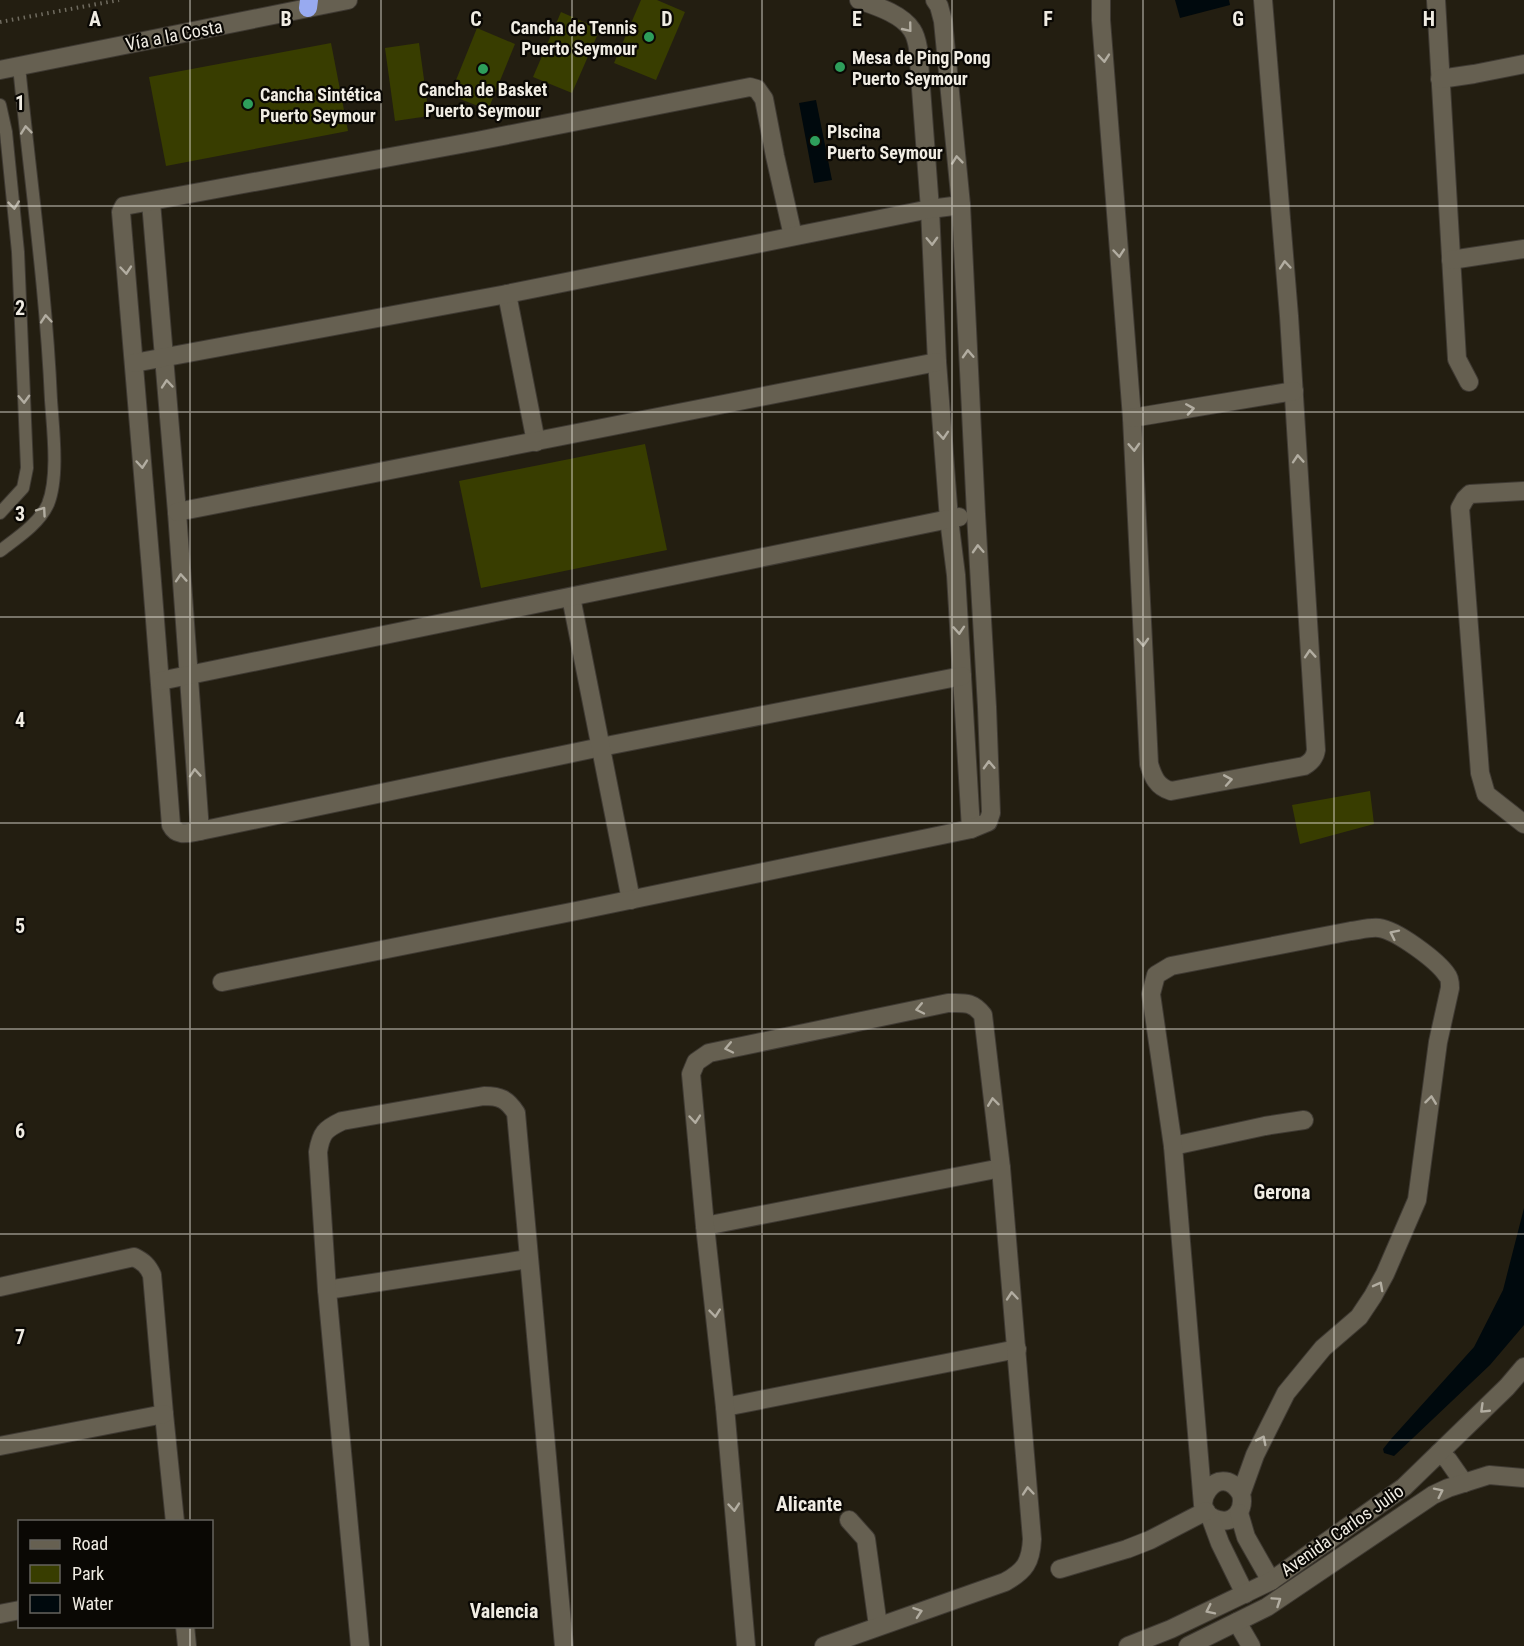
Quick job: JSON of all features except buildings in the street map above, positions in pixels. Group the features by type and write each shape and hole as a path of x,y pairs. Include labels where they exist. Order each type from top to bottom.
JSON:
{"street":[{"name":"Vía a la Costa","path":"0,70 308,4 348,0"},
{"path":"859,0 892,14 907,24 914,33 918,48 930,209 937,362 949,519 956,575 971,829"},
{"path":"222,982 971,829 988,822 991,813 987,707 961,205 943,21 935,0"},
{"path":"1101,0 1132,418 1149,764 1157,783 1163,789 1171,791 1304,766 1315,757 1316,750 1289,316 1263,0"},
{"path":"1436,0 1457,359 1469,382"},
{"path":"1440,79 1524,64"},
{"path":"793,236 764,99 757,89 750,87 151,202 126,204 121,212 172,829 180,833 200,831 601,747 962,676"},
{"path":"151,202 177,512 200,831"},
{"path":"134,363 507,294 930,209 961,205"},
{"path":"1451,260 1524,249"},
{"path":"507,294 536,442"},
{"path":"177,512 937,362"},
{"path":"1132,418 1294,391"},
{"path":"1524,491 1470,494 1460,508 1480,773 1486,794 1524,824"},
{"path":"160,681 976,514"},
{"path":"571,597 631,900"},
{"path":"1206,1511 1222,1521 1239,1513 1242,1507 1241,1494 1255,1455 1286,1393 1323,1348 1359,1317 1385,1274 1416,1200 1438,1042 1450,988 1448,976 1428,956 1395,933 1378,927 1171,966 1156,975 1151,994 1173,1146 1206,1511 1245,1594"},
{"path":"746,1646 725,1407 691,1074 696,1062 709,1053 948,1003 969,1003 977,1007 983,1015 1001,1168 1032,1539 1028,1562 1019,1574 1005,1582 824,1646"},
{"path":"360,1646 327,1290 318,1152 320,1137 330,1127 342,1121 484,1096 498,1096 510,1104 516,1113 564,1646"},
{"path":"1173,1146 1304,1120"},
{"path":"705,1226 1001,1168"},
{"path":"0,1287 134,1257 143,1261 148,1267 152,1275 175,1520"},
{"path":"327,1290 528,1259"},
{"path":"725,1407 1017,1349"},
{"name":"Avenida Carlos Julio","path":"1128,1646 1172,1629 1271,1581 1404,1487 1507,1387 1524,1367"},
{"path":"0,1446 164,1414"},
{"path":"1439,1454 1448,1460 1464,1483"},
{"name":"Avenida Carlos Julio","path":"1188,1646 1216,1640 1237,1622 1268,1607 1433,1495 1489,1475 1524,1478"},
{"path":"1206,1511 1205,1493 1214,1484 1227,1482 1238,1489 1241,1494"},
{"path":"1060,1569 1150,1540 1206,1511"},
{"path":"1239,1513 1246,1537 1271,1581"},
{"path":"849,1520 866,1539 878,1626"},
{"path":"0,1614 18,1610"},
{"path":"1237,1622 1251,1646"},
{"path":"185,1628 187,1646"}],"lane":[{"path":"0,551 24,534 47,505 54,471 49,357 40,250 19,66"},
{"path":"0,105 6,132 18,252 27,468 23,489 0,513"}],"path":[{"path":"0,22 119,0"}],"green space":[{"name":"Cancha de Tennis Puerto Seymour","path":"641,0 657,0 685,12 656,80 614,63"},
{"path":"561,12 600,29 572,93 533,77"},
{"name":"Cancha de Basket Puerto Seymour","path":"477,28 515,44 488,110 450,95"},
{"name":"Cancha Sintética Puerto Seymour","path":"331,43 348,131 166,166 149,77"},
{"path":"419,43 429,116 395,121 385,48"},
{"path":"645,444 667,550 481,588 459,481"},
{"path":"1370,791 1374,824 1300,844 1292,805"}],"water":[{"path":"1175,0 1229,0 1230,5 1180,18"},
{"name":"PIscina Puerto Seymour","path":"816,100 832,180 814,183 799,103"},
{"path":"1524,1208 1524,1325 1490,1365 1394,1456 1384,1453 1383,1449 1391,1439 1474,1347 1503,1290"}],"place":[{"name":"Cancha de Tennis Puerto Seymour","path":"649,37"},
{"name":"Mesa de Ping Pong Puerto Seymour","path":"840,67"},
{"name":"Cancha de Basket Puerto Seymour","path":"483,69"},
{"name":"Cancha Sintética Puerto Seymour","path":"248,104"},
{"name":"PIscina Puerto Seymour","path":"815,141"}],"district":[{"name":"Gerona","path":"1282,1192"},
{"name":"Alicante","path":"809,1504"},
{"name":"Valencia","path":"504,1611"}]}
